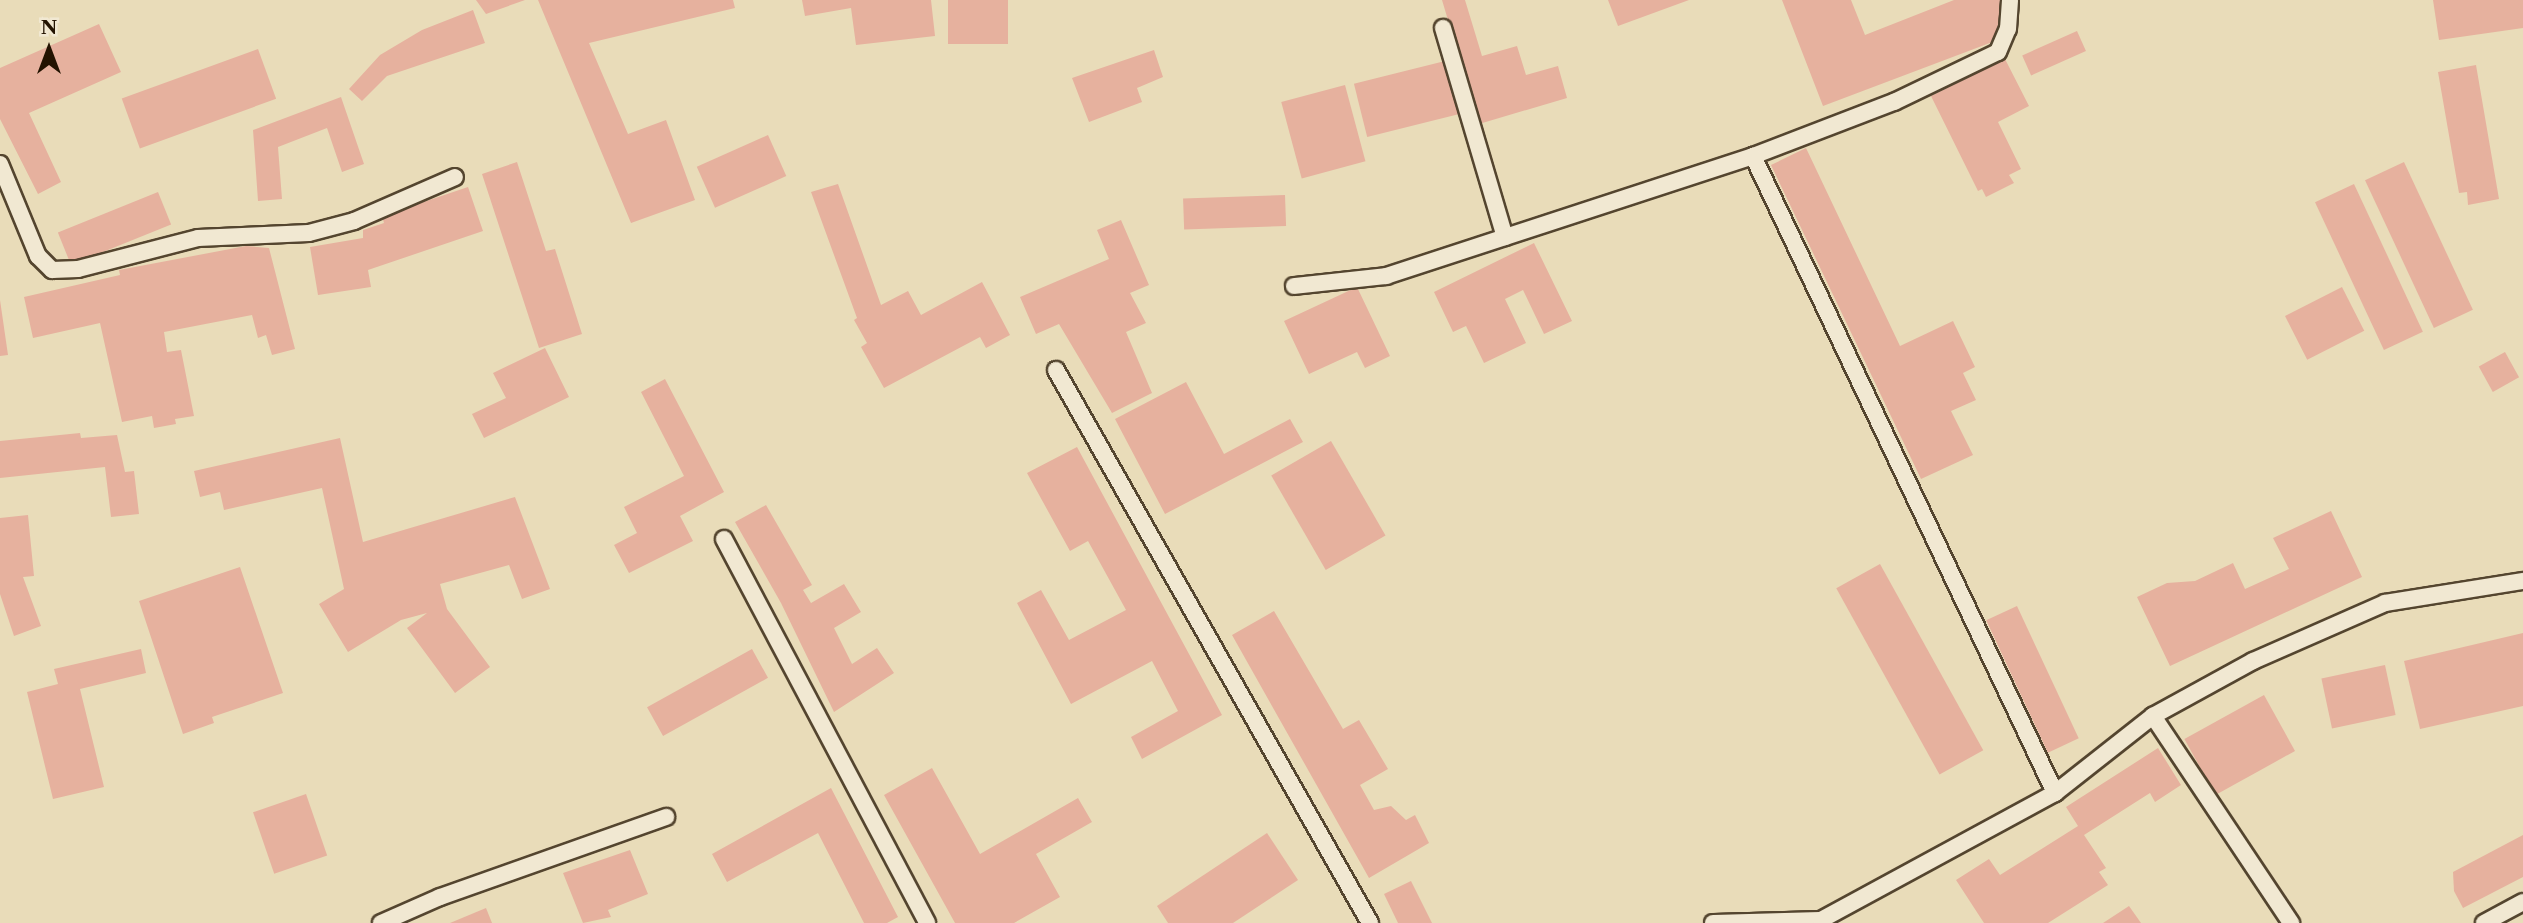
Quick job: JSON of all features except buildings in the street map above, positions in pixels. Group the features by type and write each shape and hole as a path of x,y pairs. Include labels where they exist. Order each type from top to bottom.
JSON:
{"lane":[{"path":"1294,286 1386,276 1753,156 1894,102 1998,52 2008,29 2010,0"},
{"path":"1443,28 1505,237"},
{"path":"1753,156 2055,793"},
{"path":"0,164 38,256 52,270 78,269 198,238 309,233 354,221 455,177"},
{"path":"1056,370 1370,923"},
{"path":"724,539 927,923"},
{"path":"1713,923 1821,920 2055,793 2153,716 2253,660 2385,603 2523,581"},
{"path":"2153,716 2291,923"},
{"path":"381,923 440,897 666,817"},
{"path":"2484,923 2523,902"}]}
